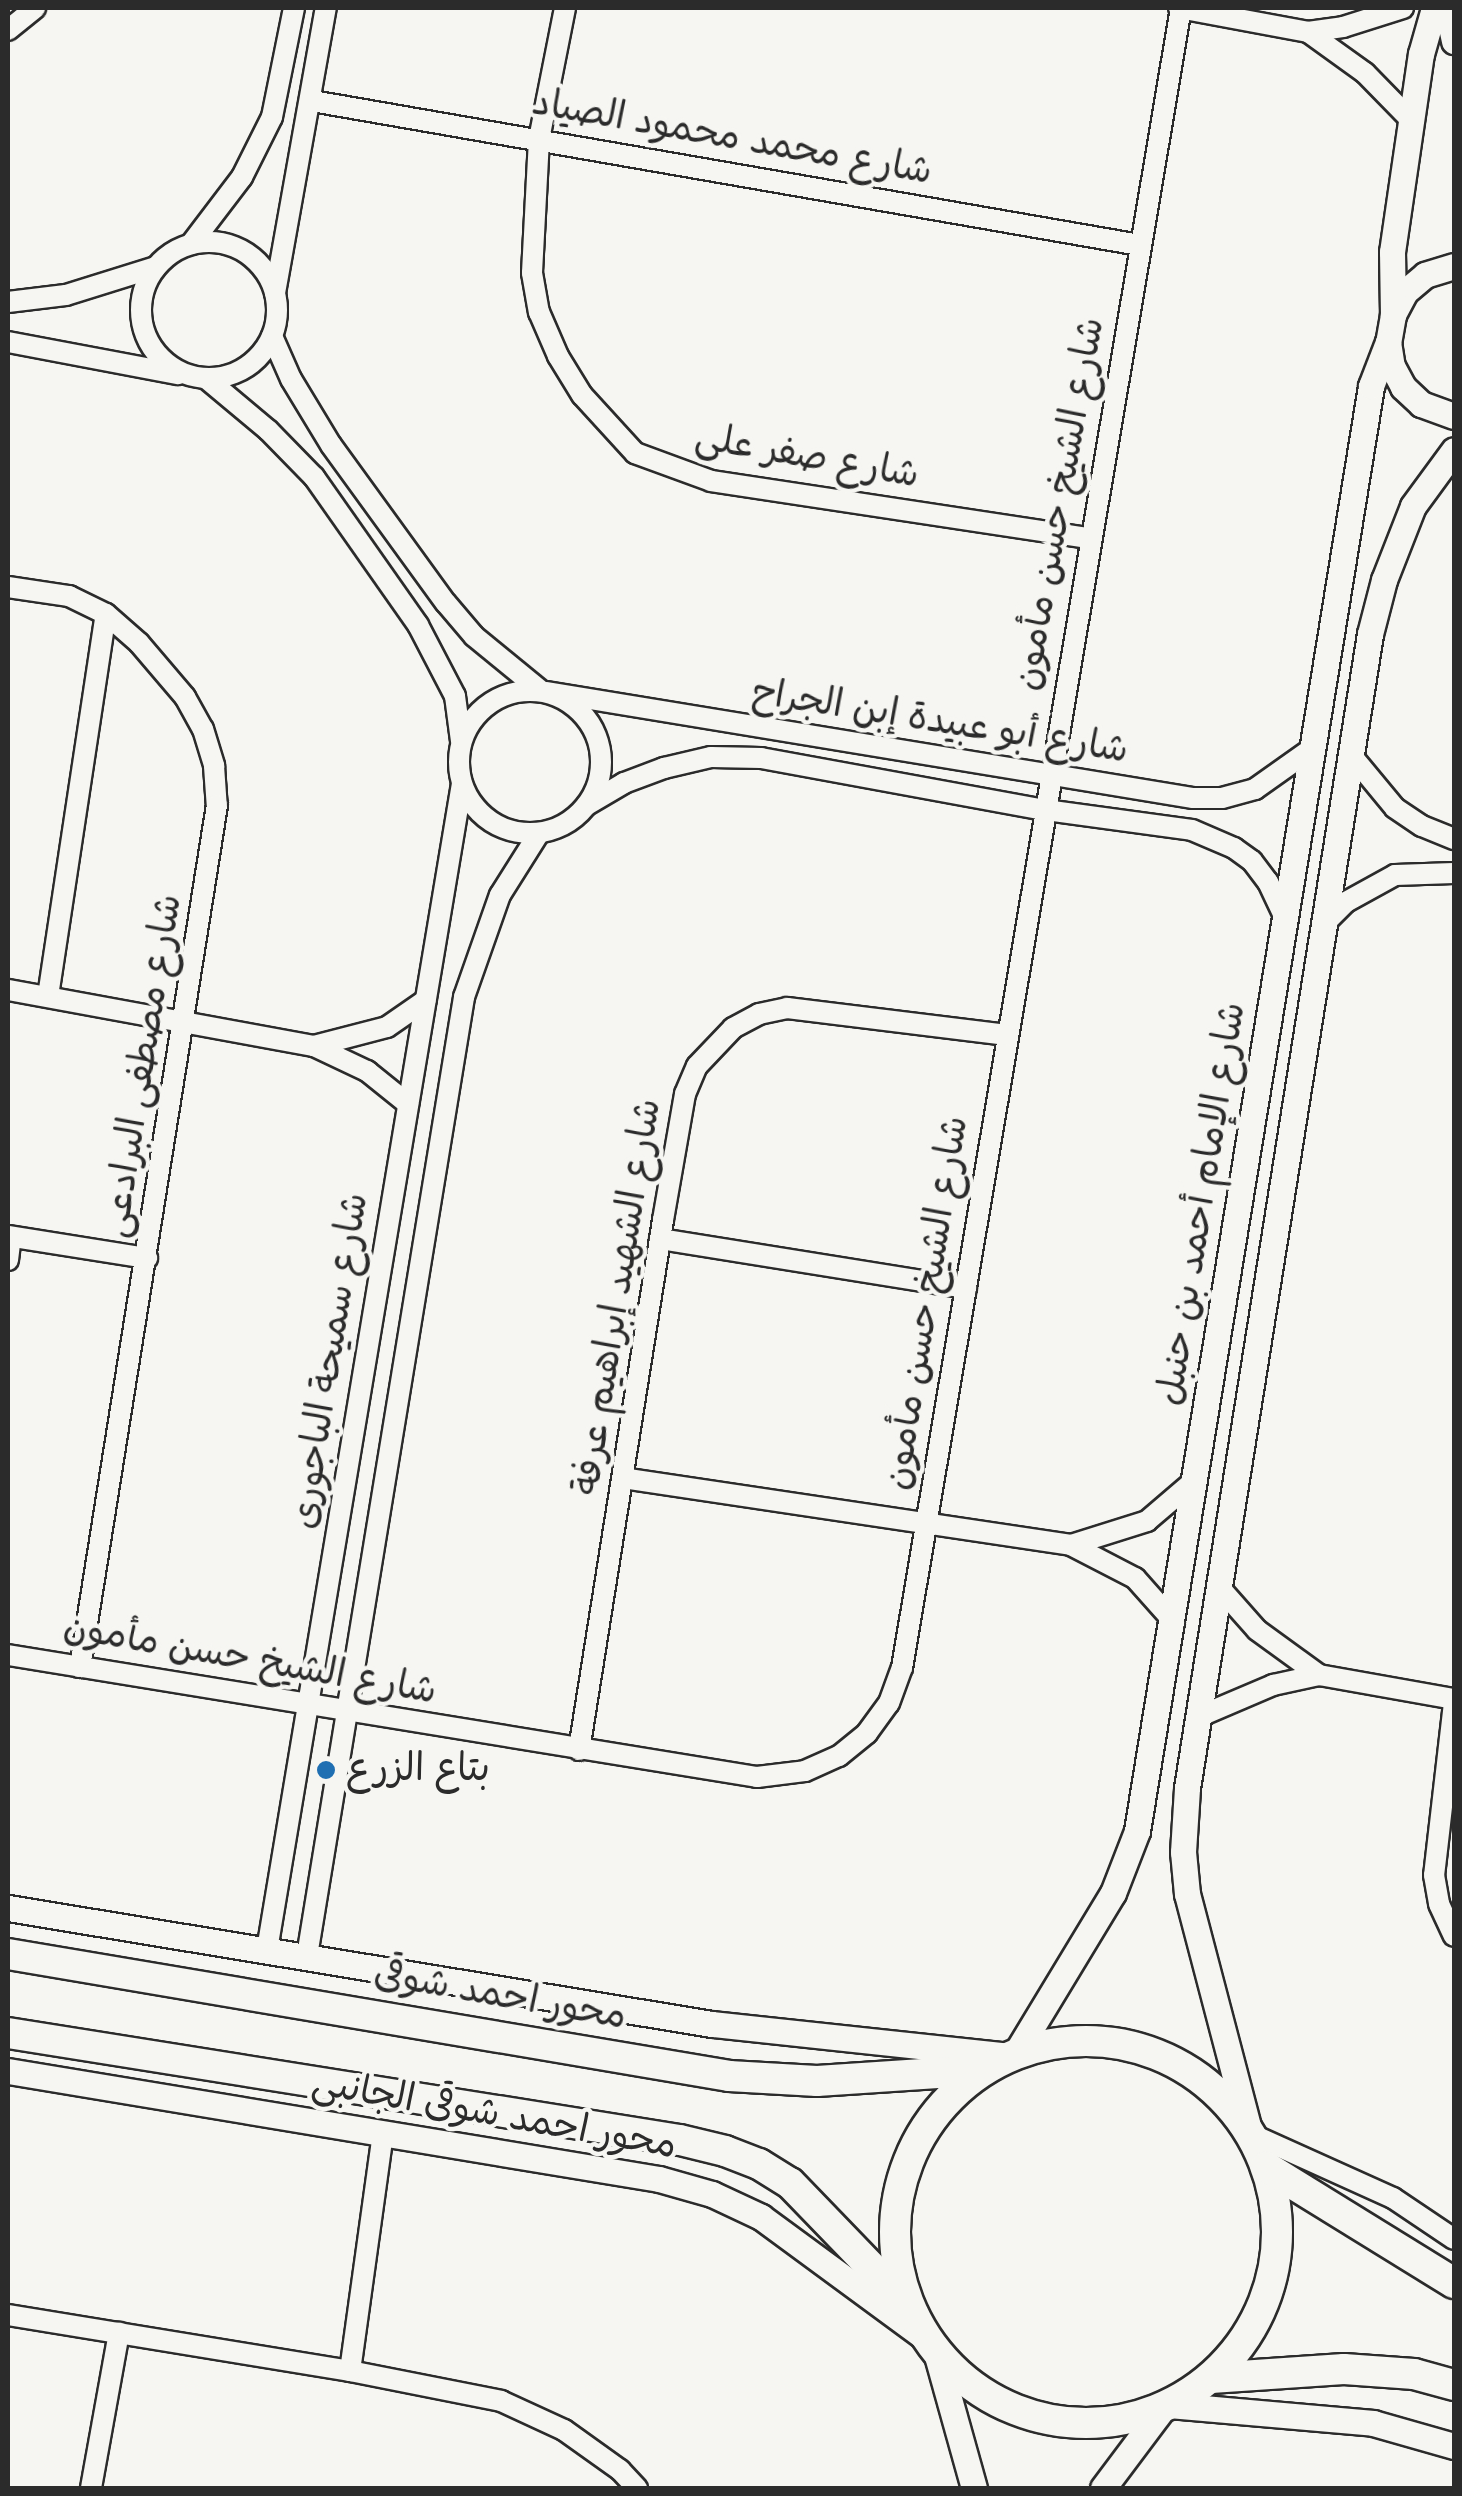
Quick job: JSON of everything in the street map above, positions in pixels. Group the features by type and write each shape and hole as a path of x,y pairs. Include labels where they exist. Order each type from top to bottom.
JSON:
{"main road":[{"name":"محور احمد شوقى","path":"8,1954 728,2076 830,2081 1003,2060 1053,2042 1090,2040 1128,2044 1164,2056 1226,2100 1250,2132 1266,2168 1277,2213 1276,2259 1264,2303 1242,2344 1211,2378"},
{"path":"8,2033 680,2140 725,2151 759,2164 790,2183 910,2307"},
{"path":"1003,2060 948,2099 921,2134 903,2175 895,2220 897,2264 910,2307 931,2345 976,2389 1023,2414 1093,2424 1166,2407 1211,2378 1344,2370 1414,2374 1454,2385"},
{"path":"1266,2168 1454,2282"}],"street":[{"path":"8,30 35,8"},
{"path":"8,302 66,295 156,267 191,244 260,145 282,83 294,8"},
{"path":"8,342 196,377 246,368 272,336 276,293 326,8"},
{"name":"شارع صفر على","path":"565,8 538,140 532,234 539,312 558,356 582,394 635,453 711,481 1089,538"},
{"path":"1180,8 1308,32 1343,27 1403,8"},
{"name":"شارع الشيخ حسن مأمون","path":"8,1655 757,1777 805,1771 839,1756 867,1732 889,1702 902,1668 1180,8"},
{"path":"1392,316 1390,268 1412,120 1434,8"},
{"path":"1446,8 1454,41"},
{"path":"1308,32 1365,73 1412,120"},
{"name":"شارع محمد محمود الصياد","path":"312,101 1140,244"},
{"path":"191,244 234,246 253,257 276,293"},
{"path":"1392,316 1405,292 1426,275 1454,266"},
{"path":"156,267 142,296 143,329 159,356 196,377 268,430 314,478 418,624 451,686 461,741 462,784 474,806 492,822 514,832 539,833 574,819 599,780 601,752 592,725 573,704 544,691 515,691 492,701 472,718 461,741"},
{"name":"شارع الإمام أحمد بن حنبل","path":"1003,2060 1128,1862 1138,1831 1371,386 1388,342 1392,316"},
{"name":"شارع أبو عبيدة إبن الجراح","path":"272,336 291,379 331,445 446,603 474,636 544,691 1193,798 1222,798 1255,789 1310,750"},
{"path":"1388,342 1392,366 1403,387 1421,404 1454,416"},
{"name":"شارع الإمام أحمد بن حنبل","path":"1250,2132 1187,1894 1185,1820 1218,1588 1370,634 1384,580 1412,506 1454,450"},
{"name":"شارع مصطفى البرادعى","path":"8,587 68,596 106,614 139,643 185,698 203,729 214,766 214,844 80,1667"},
{"path":"48,996 106,614"},
{"path":"1333,629 1370,634"},
{"path":"1352,756 1395,808 1422,826 1454,839"},
{"name":"شارع أبو عبيدة إبن الجراح","path":"586,805 624,783 664,768 710,758 740,757 1045,810 1192,830 1252,861 1268,882 1286,920"},
{"name":"شارع سميحة الباجورى","path":"267,1950 462,784"},
{"name":"شارع سميحة الباجورى","path":"307,1956 464,997 500,894 539,833"},
{"path":"1326,922 1346,902 1395,876 1454,873"},
{"path":"8,990 314,1046 367,1071 408,1104"},
{"path":"314,1046 387,1027 426,1000"},
{"name":"شارع الشهيد إبراهيم عرفة","path":"579,1750 660,1238 685,1094 696,1066 733,1028 759,1014 817,1008 1007,1035"},
{"path":"8,1260 9,1236 147,1258"},
{"path":"660,1238 966,1288"},
{"path":"1071,1545 1147,1521 1198,1468 1240,1462"},
{"path":"622,1478 1071,1545 1135,1578 1174,1622"},
{"path":"1218,1588 1248,1622 1319,1675"},
{"path":"1198,1717 1273,1685 1319,1675 1454,1701 1434,1875 1439,1904 1454,1936"},
{"path":"8,1908 712,2024 1003,2060"},
{"name":"محور احمد شوقى الجانبى","path":"8,2071 658,2179 712,2194 761,2217 931,2345"},
{"path":"1250,2132 1393,2198 1454,2239"},
{"path":"350,2371 383,2134"},
{"path":"8,2315 350,2371 501,2401 564,2430 620,2470 637,2488"},
{"path":"91,2488 118,2333"},
{"path":"931,2345 974,2488"},
{"path":"1104,2488 1166,2407 1373,2424 1454,2446"}],"place":[{"name":"بتاع الزرع","path":"326,1770"}]}
